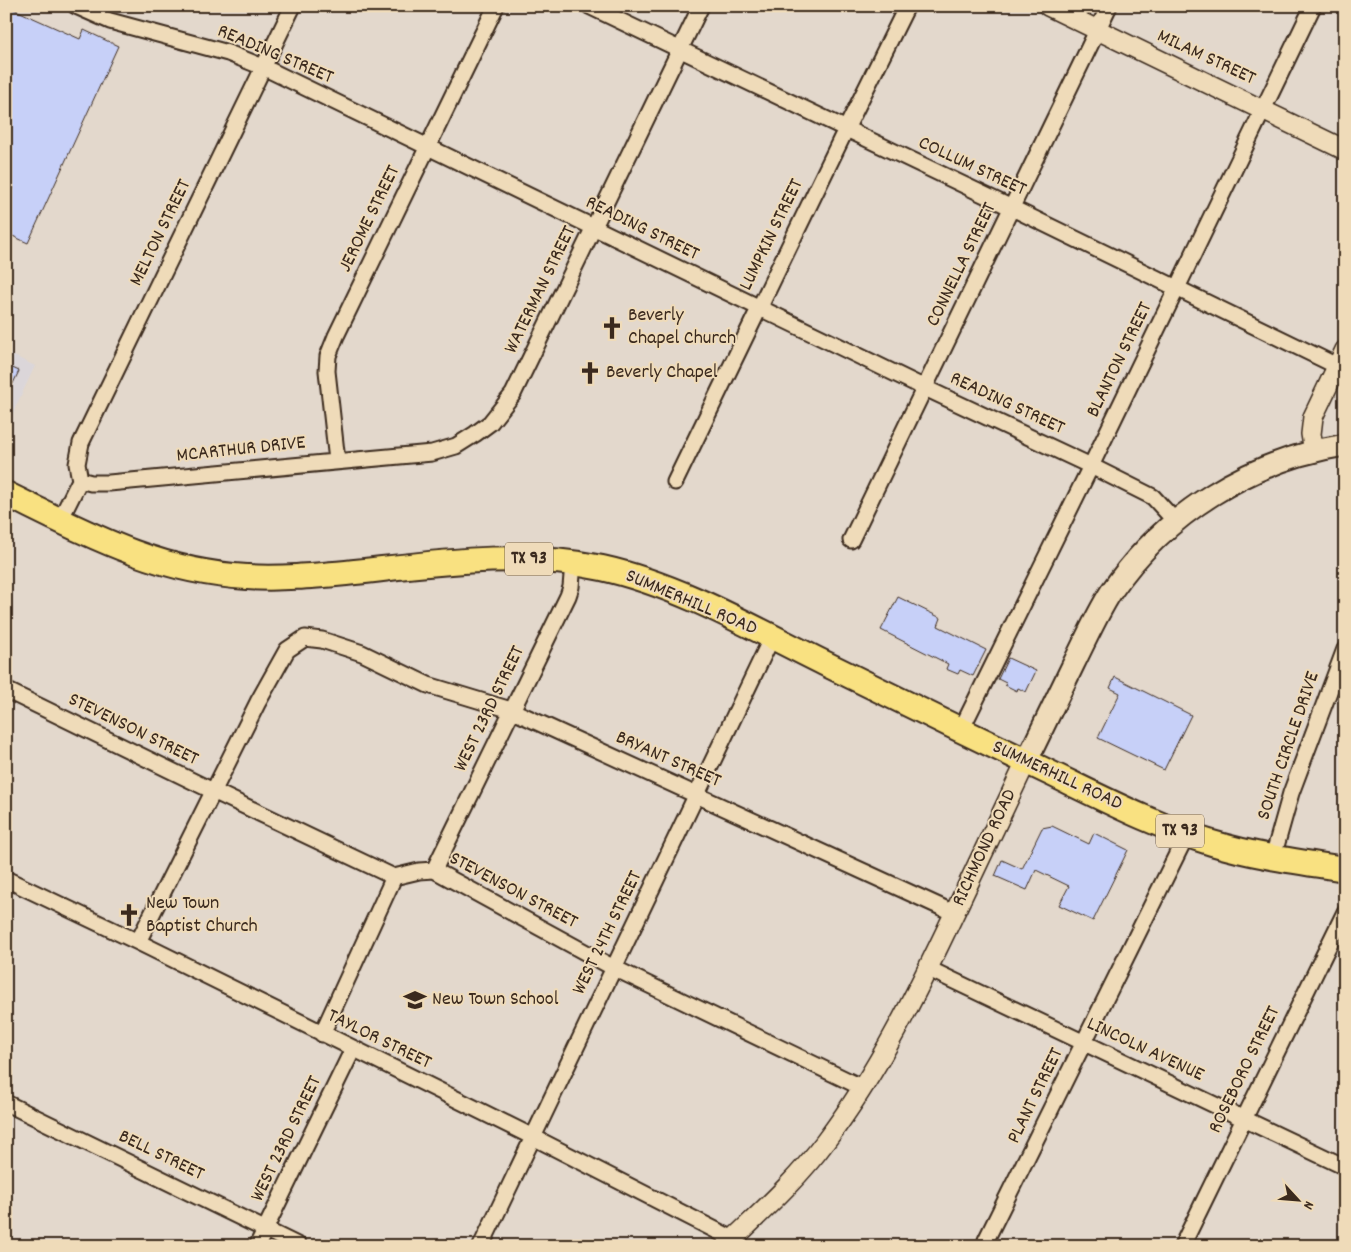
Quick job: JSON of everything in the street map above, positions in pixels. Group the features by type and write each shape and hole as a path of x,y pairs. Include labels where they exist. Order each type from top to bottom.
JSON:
{"main road":[{"name":"RICHMOND ROAD","path":"1026,762 1095,620 1111,593 1138,558 1175,521 1211,495 1243,478 1284,460 1345,445"},
{"name":"SUMMERHILL ROAD","path":"6,494 113,546 152,560 200,572 247,578 306,577 506,558 573,563 618,572 660,585 1119,806 1187,834 1235,849 1345,870"}],"street":[{"name":"READING STREET","path":"76,6 110,21 228,53 263,67 925,388 1091,466 1152,498 1175,521"},
{"name":"MELTON STREET","path":"80,480 77,464 81,443 293,6"},
{"name":"JEROME STREET","path":"337,461 327,371 328,356 496,6"},
{"name":"COLLUM STREET","path":"589,6 1177,288 1341,358"},
{"name":"WATERMAN STREET","path":"406,455 432,453 456,446 490,423 514,394 701,6"},
{"name":"LUMPKIN STREET","path":"675,482 907,6"},
{"name":"MILAM STREET","path":"1048,6 1345,150"},
{"name":"CONNELLA STREET","path":"851,540 1109,6"},
{"name":"BLANTON STREET","path":"960,730 1091,466 1313,6"},
{"path":"1314,452 1313,417 1341,358"},
{"name":"MCARTHUR DRIVE","path":"80,480 91,483 110,483 406,455"},
{"path":"60,520 80,480"},
{"name":"WEST 23RD STREET","path":"434,870 568,596 571,587 573,563"},
{"name":"BRYANT STREET","path":"138,942 258,702 287,650 305,638 322,640 362,653 428,686 511,710 954,913"},
{"name":"WEST 24TH STREET","path":"481,1246 772,638"},
{"name":"SOUTH CIRCLE DRIVE","path":"1273,857 1291,793 1345,649"},
{"name":"STEVENSON STREET","path":"6,690 394,877 419,871 434,870 614,968 863,1088"},
{"name":"RICHMOND ROAD","path":"729,1243 788,1187 825,1142 863,1088 894,1036 928,969 1026,762"},
{"name":"PLANT STREET","path":"986,1240 1187,834"},
{"path":"322,1034 394,877"},
{"name":"TAYLOR STREET","path":"6,879 533,1137 729,1243"},
{"name":"ROSEBORO STREET","path":"1182,1246 1345,912"},
{"name":"LINCOLN AVENUE","path":"928,969 1345,1167"},
{"name":"WEST 23RD STREET","path":"257,1246 353,1049"},
{"name":"BELL STREET","path":"6,1104 299,1246"}],"shaded area":[{"path":"6,352 35,366 6,427"}],"building":[{"path":"9,7 80,39 84,30 118,46 28,243 6,233 6,202 13,187 6,184 6,14"},
{"path":"6,365 19,371 6,398"},
{"path":"898,597 941,618 938,626 986,650 973,676 960,670 958,674 946,669 948,664 881,630"},
{"path":"1008,658 1036,671 1026,692 1018,688 1017,691 998,679"},
{"path":"1115,677 1191,715 1164,770 1098,738 1120,693 1110,688"},
{"path":"1052,826 1089,844 1094,833 1128,850 1093,921 1059,905 1069,886 1036,870 1027,890 995,876 1002,860 1022,869 1042,828"}],"place":[{"name":"Beverly Chapel Church","path":"612,328"},
{"name":"Beverly Chapel","path":"590,373"},
{"name":"New Town Baptist Church","path":"129,915"},
{"name":"New Town School","path":"415,1000"}]}
